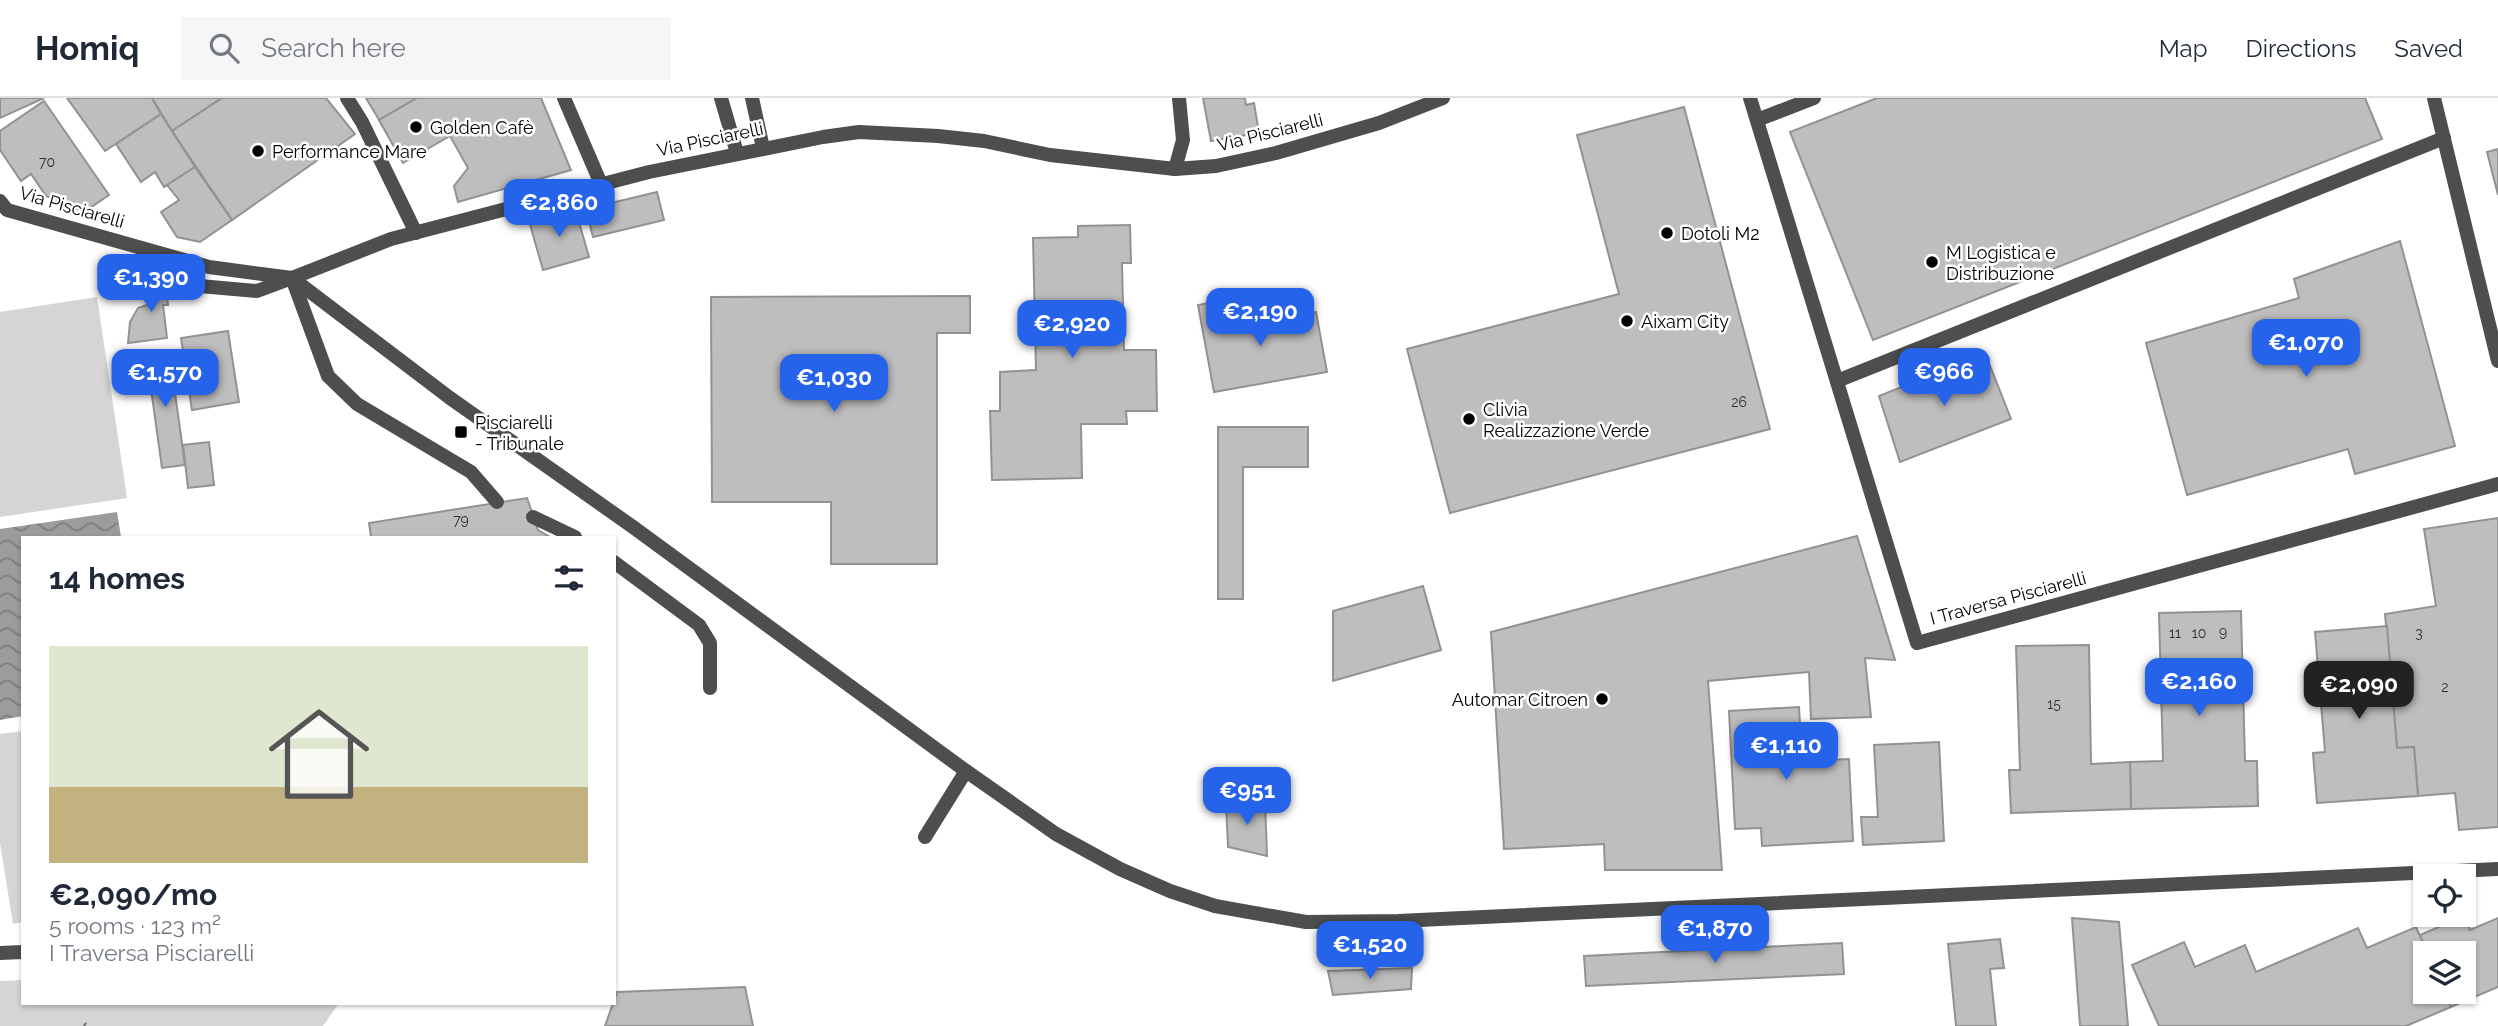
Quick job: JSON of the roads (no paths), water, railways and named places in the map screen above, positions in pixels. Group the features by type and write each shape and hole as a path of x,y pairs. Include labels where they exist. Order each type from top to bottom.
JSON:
{"street":[{"path":"347,98 362,122 416,233"},
{"path":"564,98 601,184"},
{"path":"721,98 737,153"},
{"path":"752,98 763,148"},
{"path":"1175,169 1183,140 1179,98"},
{"name":"Via Pisciarelli","path":"2,207 209,267 292,278 391,239 601,184 737,153 859,132 984,141 1049,155 1175,169 1216,166 1276,153 1379,123 1443,98"},
{"name":"I Traversa Pisciarelli","path":"1750,98 1917,643 2498,484"},
{"path":"1757,120 1814,98"},
{"path":"2434,98 2498,361"},
{"path":"1837,381 2444,138"},
{"path":"166,283 257,291 292,278"},
{"path":"292,278 328,376 357,404 471,472 497,502"},
{"path":"292,278 450,398 633,527 1055,834 1120,869 1170,891 1215,906 1306,922 1412,920 2498,869"},
{"path":"533,516 573,536"},
{"path":"616,563 699,625 710,643 710,688"},
{"path":"925,837 966,771"},
{"path":"0,953 21,952"}],"water":[{"path":"117,512 121,536 21,536 21,716 0,720 0,529"}],"place":[{"name":"Golden Cafè","path":"416,127"},
{"name":"Performance Mare","path":"258,151"},
{"name":"Dotoli M2","path":"1667,233"},
{"name":"M Logistica e Distribuzione","path":"1932,262"},
{"name":"Aixam City","path":"1627,321"},
{"name":"Clivia Realizzazione Verde","path":"1469,419"},
{"name":"Pisciarelli - Tribunale","path":"461,432"},
{"name":"Automar Citroen","path":"1602,699"}]}
